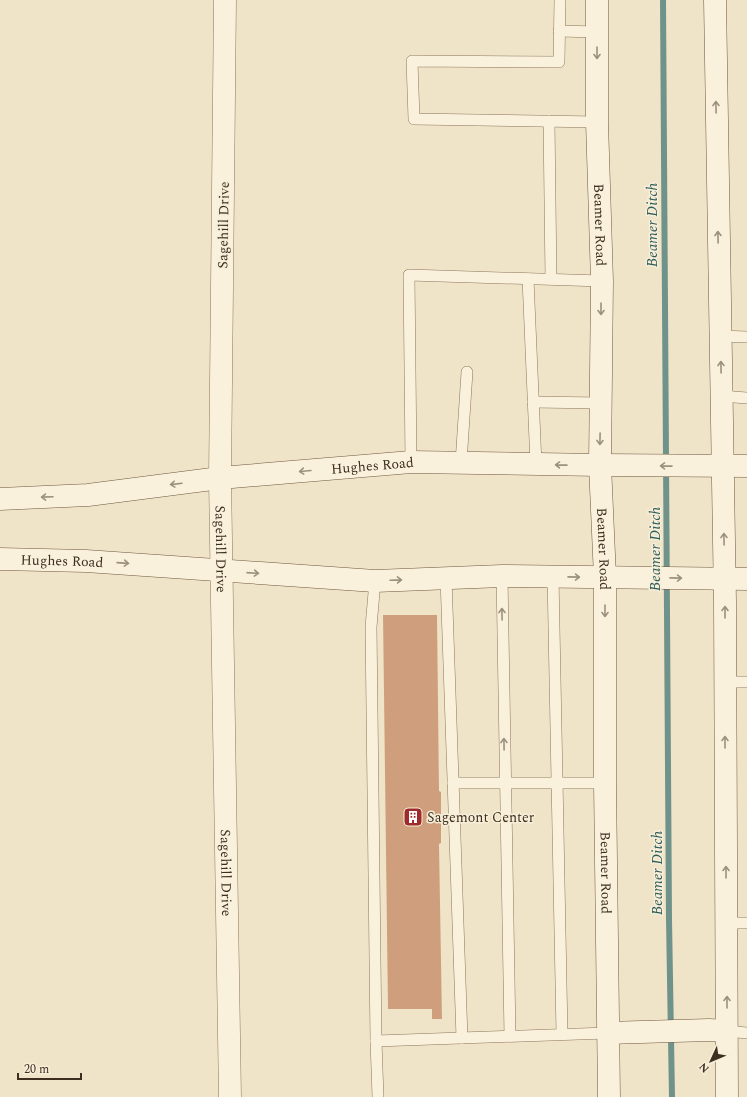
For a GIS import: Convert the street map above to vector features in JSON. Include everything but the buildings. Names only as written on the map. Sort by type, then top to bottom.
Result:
[{"type":"main road","name":"Sagehill Drive","points":[[225,0],[220,478],[230,1097]]},
{"type":"main road","name":"Beamer Road","points":[[597,0],[597,122],[602,281],[600,403],[610,465],[614,577],[605,783],[608,1097]]},
{"type":"main road","points":[[715,0],[721,396],[714,466],[714,578],[725,682],[737,923],[727,1031],[727,1097]]},
{"type":"main road","name":"Hughes Road","points":[[0,499],[88,495],[220,478],[411,462],[747,466]]},
{"type":"main road","name":"Hughes Road","points":[[0,559],[86,561],[375,581],[502,576],[747,578]]},
{"type":"main road","points":[[607,1033],[632,1031],[727,1031]]},
{"type":"lane","points":[[560,0],[559,62],[412,61],[414,119],[597,122]]},
{"type":"lane","points":[[559,31],[597,32]]},
{"type":"lane","points":[[549,121],[551,279]]},
{"type":"lane","points":[[411,462],[409,275],[602,281]]},
{"type":"lane","points":[[528,279],[536,464]]},
{"type":"lane","points":[[720,336],[747,337]]},
{"type":"lane","points":[[461,463],[467,372]]},
{"type":"lane","points":[[721,396],[747,398]]},
{"type":"lane","points":[[533,402],[600,403]]},
{"type":"lane","points":[[502,576],[510,1036]]},
{"type":"lane","points":[[553,576],[562,1034]]},
{"type":"lane","points":[[446,578],[462,1038]]},
{"type":"lane","points":[[375,581],[371,627],[378,1097]]},
{"type":"lane","points":[[725,682],[747,682]]},
{"type":"lane","points":[[453,783],[605,783]]},
{"type":"lane","points":[[376,1041],[607,1033]]},
{"type":"waterway","name":"Beamer Ditch","points":[[663,0],[669,919],[672,1097]]},
{"type":"place","name":"Sagemont Center","points":[[413,817]]}]
